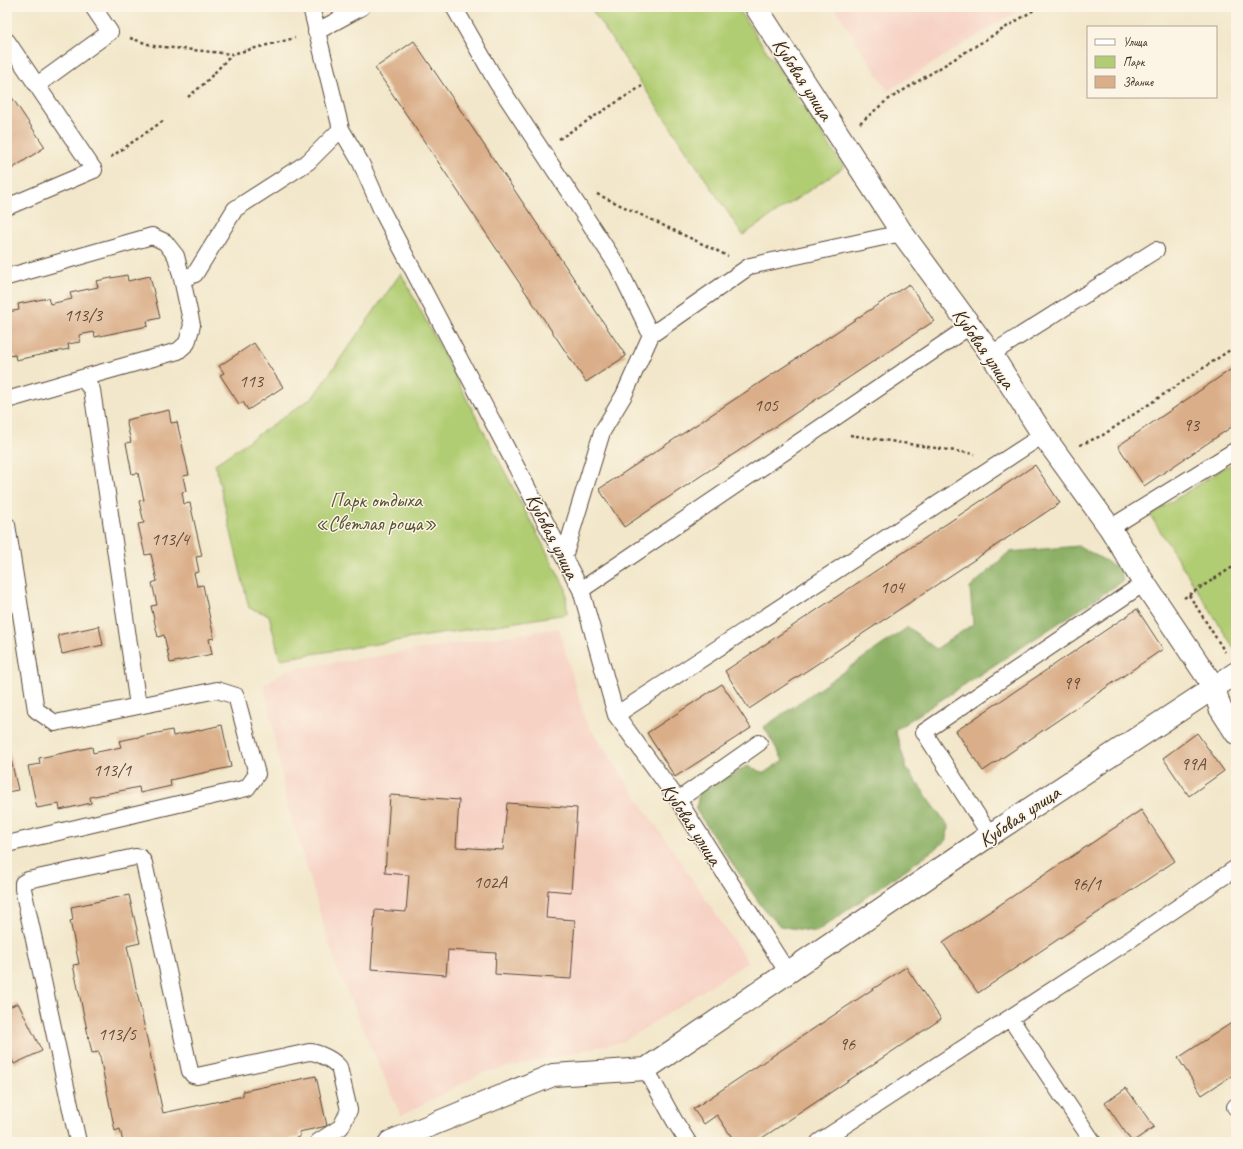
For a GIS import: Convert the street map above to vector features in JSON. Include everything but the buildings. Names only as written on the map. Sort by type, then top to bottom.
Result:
[{"type":"street","name":"Кубовая улица","points":[[756,7],[902,233],[991,354],[1045,438],[1110,528],[1144,583],[1214,687]]},
{"type":"street","name":"Кубовая улица","points":[[788,973],[990,835],[1214,687],[1232,665]]},
{"type":"street","points":[[1214,687],[1220,708],[1236,733]]},
{"type":"street","points":[[390,1142],[553,1075],[646,1069],[788,973]]},
{"type":"lane","points":[[37,84],[110,32],[93,7]]},
{"type":"lane","name":"Кубовая улица","points":[[311,7],[341,128],[361,162],[382,212],[581,590],[616,715],[678,800],[788,973]]},
{"type":"lane","points":[[316,32],[362,7]]},
{"type":"lane","points":[[454,7],[496,81],[617,265],[651,336]]},
{"type":"lane","points":[[7,41],[94,170],[7,207]]},
{"type":"lane","points":[[182,279],[195,274],[235,209],[308,162],[341,128]]},
{"type":"lane","points":[[564,557],[602,432],[624,395],[651,336],[750,266],[902,233]]},
{"type":"lane","points":[[7,277],[152,236],[165,242],[176,256],[192,326],[187,343],[178,351],[7,400]]},
{"type":"lane","points":[[991,354],[1156,250]]},
{"type":"lane","points":[[581,590],[970,326]]},
{"type":"lane","points":[[82,378],[92,390],[138,706]]},
{"type":"lane","points":[[616,715],[1007,458],[1045,438]]},
{"type":"lane","points":[[1110,528],[1236,450]]},
{"type":"lane","points":[[7,525],[36,710],[56,723],[217,690],[236,696],[257,774],[247,788],[7,844]]},
{"type":"lane","points":[[990,835],[924,732],[1144,583]]},
{"type":"lane","points":[[678,800],[758,743]]},
{"type":"lane","points":[[78,1142],[23,889],[23,883],[28,880],[135,857],[141,858],[144,863],[190,1071],[193,1075],[197,1076],[309,1052],[319,1054],[339,1067],[349,1110],[341,1127],[318,1142]]},
{"type":"lane","points":[[819,1142],[1010,1018],[1236,868]]},
{"type":"lane","points":[[1010,1018],[1093,1142]]},
{"type":"lane","points":[[646,1069],[688,1142]]},
{"type":"path","points":[[841,138],[886,101],[1039,7]]},
{"type":"path","points":[[110,32],[154,46],[232,54],[316,32]]},
{"type":"path","points":[[188,97],[205,83],[232,54]]},
{"type":"path","points":[[541,150],[642,86]]},
{"type":"path","points":[[94,170],[163,121]]},
{"type":"path","points":[[593,192],[750,266]]},
{"type":"path","points":[[1045,438],[1081,445],[1103,435],[1236,346]]},
{"type":"path","points":[[818,430],[1007,458]]},
{"type":"path","points":[[1164,611],[1236,565]]},
{"type":"path","points":[[1232,567],[1236,572]]},
{"type":"path","points":[[1189,595],[1232,665]]},
{"type":"shaded area","points":[[834,7],[1024,7],[888,91]]},
{"type":"shaded area","points":[[559,628],[585,720],[748,962],[625,1041],[482,1073],[401,1116],[336,966],[288,806],[264,685],[286,670]]},
{"type":"green space","points":[[590,7],[737,7],[844,167],[743,235]]},
{"type":"green space","name":"Парк отдыха «Светлая роща»","points":[[401,273],[566,589],[567,614],[280,659],[269,615],[249,608],[215,464],[313,397]]},
{"type":"green space","points":[[1236,461],[1236,647],[1234,648],[1150,515]]},
{"type":"green space","points":[[1079,546],[1120,569],[1123,581],[895,730],[907,769],[949,827],[945,842],[816,932],[780,926],[762,907],[696,810],[699,793],[747,766],[764,773],[783,760],[764,727],[908,627],[936,649],[973,624],[970,588],[1009,552]]}]
